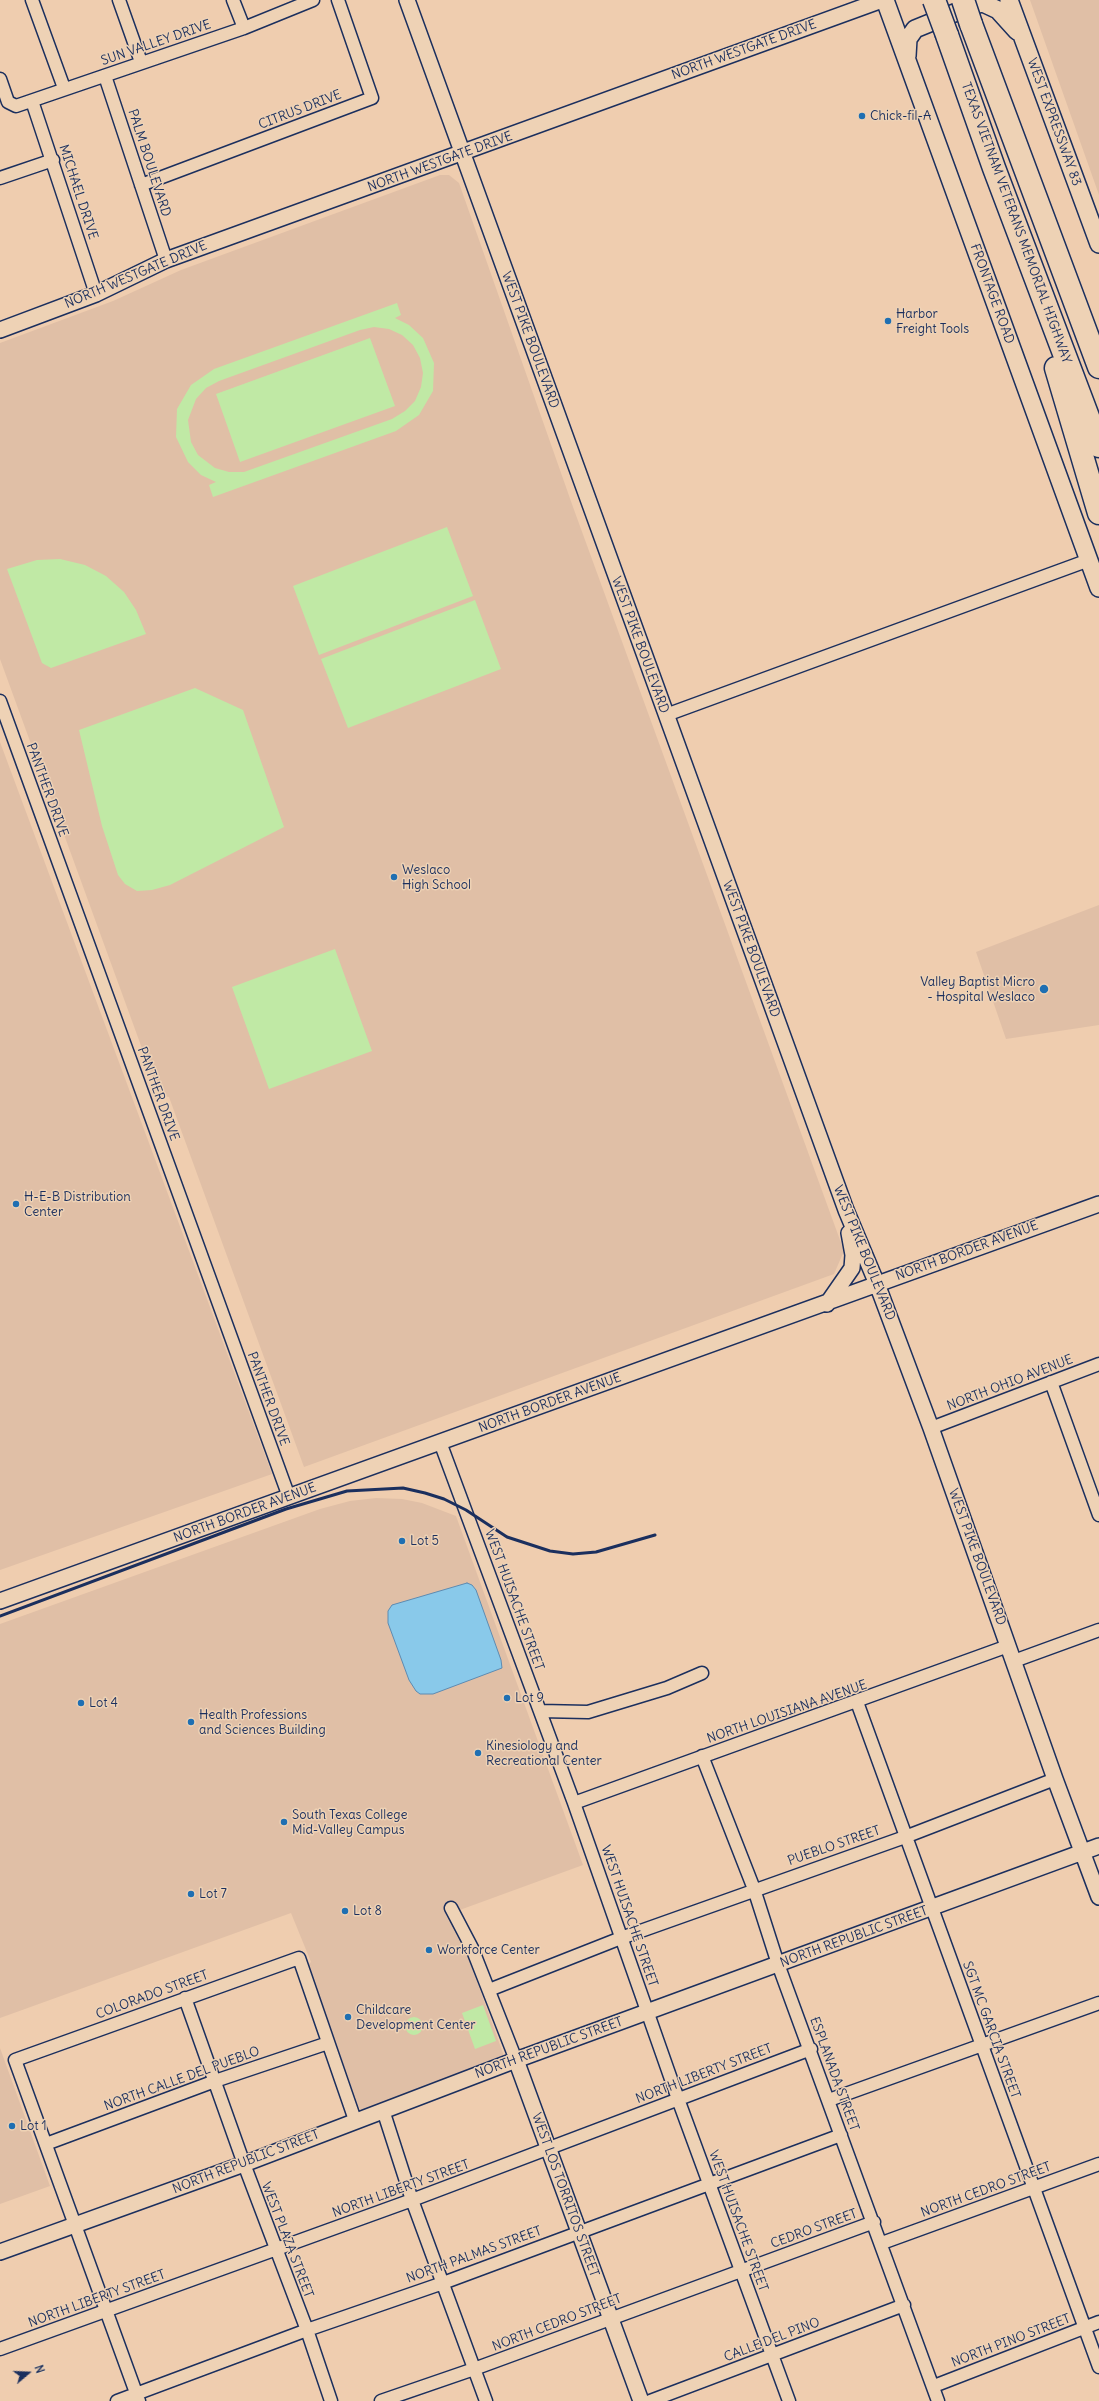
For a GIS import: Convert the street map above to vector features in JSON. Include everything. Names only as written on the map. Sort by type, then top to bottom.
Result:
[{"type":"highway","name":"TEXAS VIETNAM VETERANS MEMORIAL HIGHWAY","points":[[934,0],[994,168],[1099,446]]},
{"type":"highway","name":"TEXAS VIETNAM VETERANS MEMORIAL HIGHWAY","points":[[963,0],[1099,367]]},
{"type":"highway","points":[[994,168],[1099,512]]},
{"type":"main road","name":"FRONTAGE ROAD","points":[[885,0],[1099,588]]},
{"type":"main road","name":"WEST EXPRESSWAY 83","points":[[1009,0],[1099,244]]},
{"type":"main road","points":[[908,62],[906,51],[908,39],[915,29],[983,3],[998,10],[1024,39]]},
{"type":"street","points":[[32,0],[64,88]]},
{"type":"street","points":[[119,0],[141,62]]},
{"type":"street","points":[[233,0],[244,28]]},
{"type":"street","name":"SUN VALLEY DRIVE","points":[[0,79],[8,102],[16,106],[64,88],[105,76],[141,62],[244,28],[313,0]]},
{"type":"street","name":"CITRUS DRIVE","points":[[141,185],[372,98],[338,0]]},
{"type":"street","name":"WEST PIKE BOULEVARD","points":[[407,0],[846,1210],[877,1284],[931,1428],[1055,1779],[1099,1897]]},
{"type":"street","name":"NORTH WESTGATE DRIVE","points":[[0,330],[96,294],[166,260],[462,154],[882,0]]},
{"type":"street","name":"PALM BOULEVARD","points":[[105,76],[166,260]]},
{"type":"street","name":"MICHAEL DRIVE","points":[[32,100],[96,294]]},
{"type":"street","points":[[0,178],[53,160]]},
{"type":"street","points":[[666,715],[1089,560]]},
{"type":"street","name":"PANTHER DRIVE","points":[[0,701],[289,1497]]},
{"type":"street","name":"NORTH BORDER AVENUE","points":[[0,1601],[827,1304],[877,1284],[1099,1204]]},
{"type":"street","points":[[827,1304],[852,1268],[853,1255],[846,1210]]},
{"type":"street","name":"NORTH OHIO AVENUE","points":[[931,1428],[1099,1364]]},
{"type":"street","points":[[1051,1382],[1099,1515]]},
{"type":"street","name":"WEST HUISACHE STREET","points":[[440,1442],[574,1803],[678,2099],[788,2401]]},
{"type":"street","points":[[1014,1661],[1099,1630]]},
{"type":"street","name":"NORTH LOUISIANA AVENUE","points":[[574,1803],[702,1756],[857,1702],[1008,1646]]},
{"type":"street","points":[[540,1711],[588,1712],[667,1688],[702,1673]]},
{"type":"street","name":"SGT MC GARCIA STREET","points":[[857,1702],[931,1909],[1099,2367]]},
{"type":"street","name":"ESPLANADA STREET","points":[[702,1756],[754,1889],[778,1964],[811,2049],[841,2135],[934,2386],[938,2401]]},
{"type":"street","name":"PUEBLO STREET","points":[[489,1990],[621,1938],[905,1836],[1055,1779]]},
{"type":"street","name":"NORTH REPUBLIC STREET","points":[[0,2252],[244,2164],[355,2120],[647,2011],[931,1909],[1099,1846]]},
{"type":"street","name":"WEST LOS TORRITOS STREET","points":[[451,1908],[472,1948],[516,2060],[641,2401]]},
{"type":"street","name":"COLORADO STREET","points":[[46,2144],[15,2060],[185,1998],[299,1958],[328,2043]]},
{"type":"street","name":"WEST PLAZA STREET","points":[[185,1998],[275,2250],[307,2330],[331,2401]]},
{"type":"street","points":[[829,2100],[1099,2004]]},
{"type":"street","points":[[328,2043],[355,2120]]},
{"type":"street","name":"NORTH CALLE DEL PUEBLO","points":[[46,2144],[215,2081],[328,2043]]},
{"type":"street","name":"NORTH LIBERTY STREET","points":[[0,2349],[412,2200],[811,2049]]},
{"type":"street","points":[[383,2110],[412,2200],[486,2401]]},
{"type":"street","name":"NORTH PALMAS STREET","points":[[117,2401],[138,2397],[307,2330],[443,2283],[841,2135]]},
{"type":"street","points":[[46,2144],[138,2397]]},
{"type":"street","name":"NORTH CEDRO STREET","points":[[882,2243],[1099,2164]]},
{"type":"street","name":"CEDRO STREET","points":[[741,2270],[874,2222]]},
{"type":"street","name":"NORTH CEDRO STREET","points":[[381,2401],[474,2369],[741,2270]]},
{"type":"street","name":"CALLE DEL PINO","points":[[650,2401],[904,2305]]},
{"type":"street","name":"NORTH PINO STREET","points":[[934,2386],[1099,2322]]},
{"type":"shaded area","points":[[1030,0],[1099,0],[1099,195]]},
{"type":"shaded area","name":"Weslaco High School","points":[[440,175],[449,175],[459,183],[573,507],[844,1251],[834,1274],[304,1467],[169,1097],[159,1095],[0,659],[0,343],[113,301],[181,270]]},
{"type":"shaded area","points":[[0,742],[272,1474],[0,1570]]},
{"type":"shaded area","name":"Valley Baptist Micro - Hospital Weslaco","points":[[1099,905],[1099,1025],[1006,1039],[976,952]]},
{"type":"shaded area","name":"South Texas College Mid-Valley Campus","points":[[376,1498],[402,1499],[422,1503],[456,1516],[583,1865],[446,1915],[468,1957],[504,2056],[503,2058],[362,2110],[359,2108],[308,1965],[311,1962],[291,1913],[0,2018],[0,1624],[320,1509],[350,1501]]},
{"type":"shaded area","name":"Lot 1","points":[[0,2048],[50,2186],[0,2204]]},
{"type":"green space","points":[[397,303],[401,315],[395,318],[409,325],[423,338],[434,363],[433,391],[419,415],[396,431],[213,497],[209,485],[216,482],[201,475],[188,462],[176,437],[177,409],[191,385],[214,369]],"holes":[[[374,327],[389,329],[402,335],[413,345],[420,358],[423,373],[421,387],[415,401],[405,411],[392,419],[244,472],[229,472],[215,468],[198,455],[191,442],[188,420],[196,399],[206,388],[219,381],[360,330]]]},
{"type":"green space","points":[[370,338],[395,406],[240,462],[216,394]]},
{"type":"green space","points":[[447,527],[473,596],[319,655],[293,586]]},
{"type":"green space","points":[[60,559],[85,565],[106,576],[124,592],[136,610],[146,634],[51,668],[42,663],[7,569],[37,560]]},
{"type":"green space","points":[[475,600],[501,669],[348,728],[321,659]]},
{"type":"green space","points":[[195,688],[243,710],[284,827],[170,885],[152,890],[137,891],[125,884],[118,875],[102,826],[79,730]]},
{"type":"green space","points":[[335,949],[372,1051],[269,1089],[232,987]]},
{"type":"green space","points":[[483,2005],[496,2041],[475,2049],[462,2013]]},
{"type":"green space","points":[[414,2017],[420,2020],[423,2026],[420,2032],[414,2035],[408,2032],[405,2026],[408,2020]]},
{"type":"water","points":[[467,1583],[472,1585],[476,1590],[501,1660],[502,1668],[433,1694],[420,1694],[416,1691],[409,1680],[388,1623],[388,1611],[392,1605]]},
{"type":"railway","points":[[0,1616],[286,1509],[347,1491],[403,1488],[425,1493],[444,1499],[466,1510],[507,1537],[550,1551],[573,1554],[596,1552],[655,1535]]},
{"type":"place","name":"Chick-fil-A","points":[[862,116]]},
{"type":"place","name":"Harbor Freight Tools","points":[[888,321]]},
{"type":"place","name":"Weslaco High School","points":[[394,877]]},
{"type":"place","name":"Valley Baptist Micro - Hospital Weslaco","points":[[1044,989]]},
{"type":"place","name":"H-E-B Distribution Center","points":[[16,1204]]},
{"type":"place","name":"Lot 5","points":[[402,1541]]},
{"type":"place","name":"Lot 9","points":[[507,1698]]},
{"type":"place","name":"Lot 4","points":[[81,1703]]},
{"type":"place","name":"Health Professions and Sciences Building","points":[[191,1722]]},
{"type":"place","name":"Kinesiology and Recreational Center","points":[[478,1753]]},
{"type":"place","name":"South Texas College Mid-Valley Campus","points":[[284,1822]]},
{"type":"place","name":"Lot 7","points":[[191,1894]]},
{"type":"place","name":"Lot 8","points":[[345,1911]]},
{"type":"place","name":"Workforce Center","points":[[429,1950]]},
{"type":"place","name":"Childcare Development Center","points":[[348,2017]]},
{"type":"place","name":"Lot 1","points":[[12,2126]]}]
